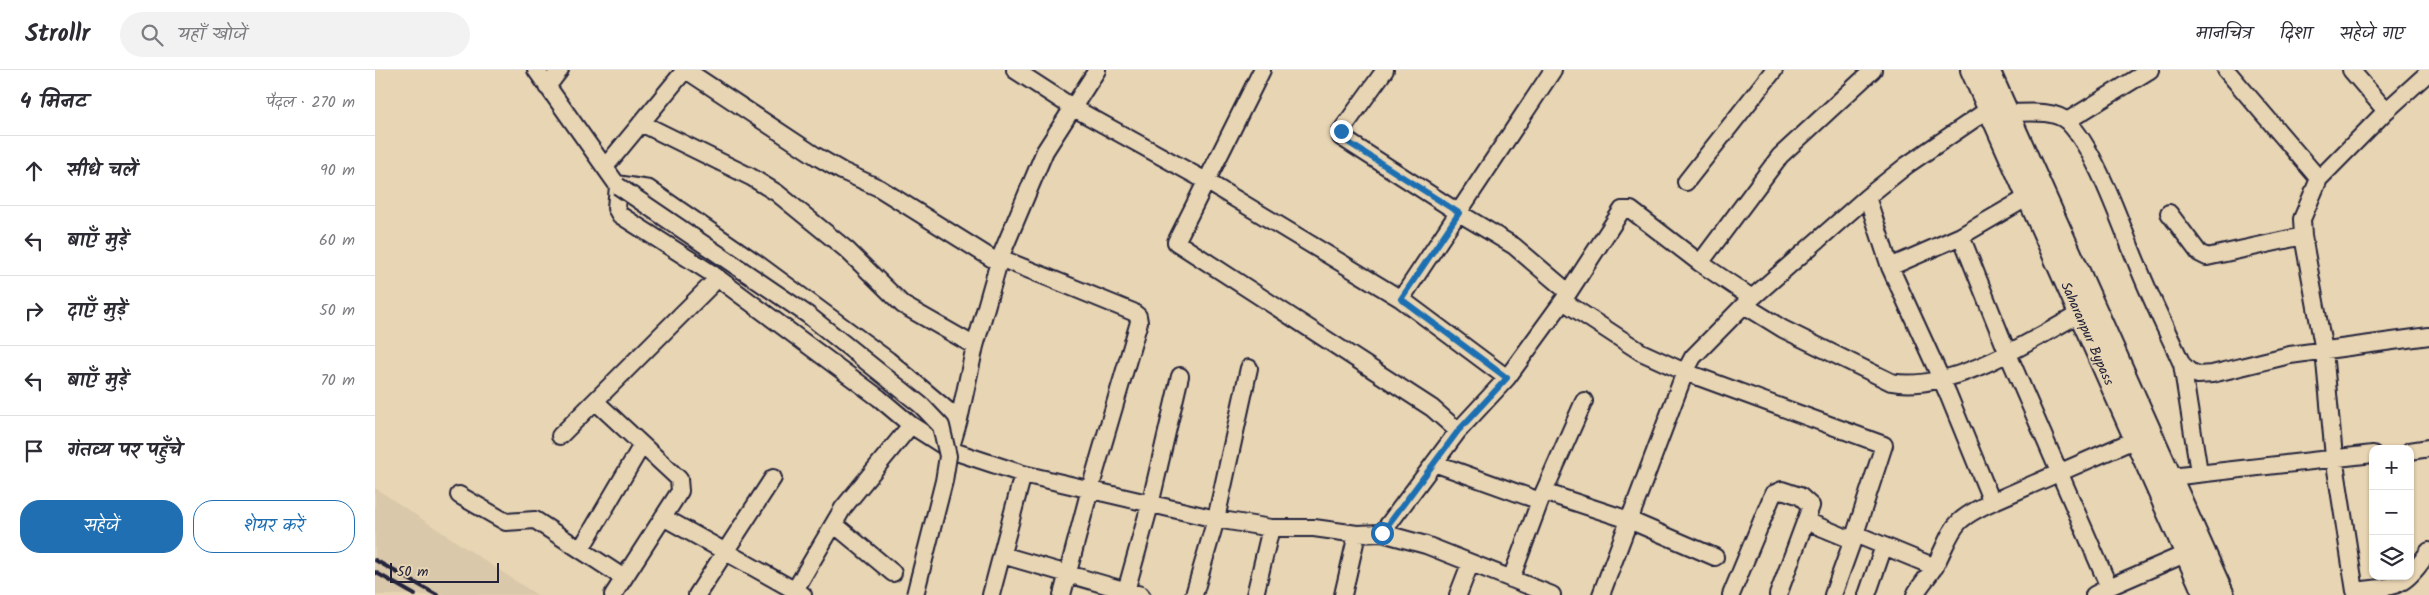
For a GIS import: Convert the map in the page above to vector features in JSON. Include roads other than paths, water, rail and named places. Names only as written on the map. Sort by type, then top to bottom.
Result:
[{"type":"main road","name":"Saharanpur Bypass","points":[[1971,70],[2204,595]]},
{"type":"main road","points":[[1989,70],[2224,595]]},
{"type":"street","points":[[536,70],[618,185],[807,315],[922,406],[941,426],[948,456],[944,481],[915,595]]},
{"type":"street","points":[[547,87],[560,70]]},
{"type":"street","points":[[605,167],[685,70],[816,156],[879,188],[1000,261],[1133,312],[1138,316],[1139,322],[1089,489],[1062,595]]},
{"type":"street","points":[[1015,70],[1072,107],[1206,181],[1401,299],[1507,378]]},
{"type":"street","points":[[950,450],[959,420],[975,346],[1000,261],[1045,151],[1097,70]]},
{"type":"street","points":[[1262,70],[1176,239],[1178,244],[1239,281],[1432,408],[1458,431]]},
{"type":"street","points":[[1385,70],[1341,131],[1341,137],[1514,246],[1566,296],[1641,352],[1685,372],[1885,445],[1833,595]]},
{"type":"street","points":[[1401,299],[1553,70]]},
{"type":"street","points":[[1686,182],[1774,70]]},
{"type":"street","points":[[1700,263],[1780,156],[1873,70]]},
{"type":"street","points":[[2067,121],[2150,70]]},
{"type":"street","points":[[2226,70],[2319,179]]},
{"type":"street","points":[[2351,70],[2386,111]]},
{"type":"street","points":[[2407,580],[2399,586],[2355,593],[2334,457],[2324,351],[2301,220],[2319,179],[2386,111],[2429,72]]},
{"type":"street","points":[[1601,595],[1685,372],[1693,357],[1748,301],[1867,197],[1907,166],[1989,109]]},
{"type":"street","points":[[2008,113],[2043,113],[2067,121],[2082,141],[2102,181],[2182,364],[2199,472]]},
{"type":"street","points":[[641,122],[751,177],[777,193],[847,250],[903,305],[975,346]]},
{"type":"street","points":[[618,185],[616,208],[620,215],[719,278],[879,398],[911,425],[950,450],[1023,474],[1216,519],[1271,528],[1314,528],[1357,534],[1382,533],[1426,545],[1552,595]]},
{"type":"street","points":[[618,185],[649,189],[747,257],[888,360],[959,420]]},
{"type":"street","points":[[1867,197],[1891,267],[1940,380],[1948,394],[1992,502]]},
{"type":"street","points":[[1891,267],[1961,236],[2028,197]]},
{"type":"street","points":[[1382,533],[1458,431],[1507,378],[1566,296],[1622,210],[1627,209],[1783,328],[1891,382],[1904,384],[1940,380],[2008,354],[2079,314]]},
{"type":"street","points":[[2169,213],[2199,254],[2207,257],[2303,236]]},
{"type":"street","points":[[1961,236],[2008,354],[2061,472],[2100,592],[2185,554]]},
{"type":"street","points":[[560,436],[719,278]]},
{"type":"street","points":[[2182,364],[2189,371],[2199,375],[2212,374],[2290,355],[2429,336]]},
{"type":"street","points":[[1194,595],[1216,519],[1249,368]]},
{"type":"street","points":[[1002,555],[1133,593],[1150,505],[1180,376]]},
{"type":"street","points":[[1511,579],[1542,497],[1584,401]]},
{"type":"street","points":[[595,402],[679,479],[680,491],[613,595]]},
{"type":"street","points":[[663,517],[799,593],[843,508],[911,425]]},
{"type":"street","points":[[1917,595],[1935,566],[1954,525],[1967,513],[2134,440]]},
{"type":"street","points":[[581,549],[642,445]]},
{"type":"street","points":[[2414,450],[2429,448]]},
{"type":"street","points":[[2171,476],[2369,454]]},
{"type":"street","points":[[1434,463],[1542,497],[1629,520],[1715,557]]},
{"type":"street","points":[[991,595],[1023,474]]},
{"type":"street","points":[[697,595],[773,478]]},
{"type":"street","points":[[1731,595],[1773,494],[1782,490],[1789,491],[1809,502],[1811,506],[1778,595]]},
{"type":"street","points":[[459,495],[506,522],[535,520],[624,578]]},
{"type":"street","points":[[1806,521],[1884,546],[1935,566]]},
{"type":"street","points":[[834,524],[893,573]]},
{"type":"street","points":[[1255,595],[1271,528]]},
{"type":"street","points":[[1343,595],[1357,534]]},
{"type":"street","points":[[1867,595],[1884,546]]},
{"type":"street","points":[[2414,574],[2429,551]]},
{"type":"street","points":[[1458,595],[1470,564]]},
{"type":"railway","points":[[375,560],[437,595]]},
{"type":"railway","points":[[375,572],[415,595]]}]
